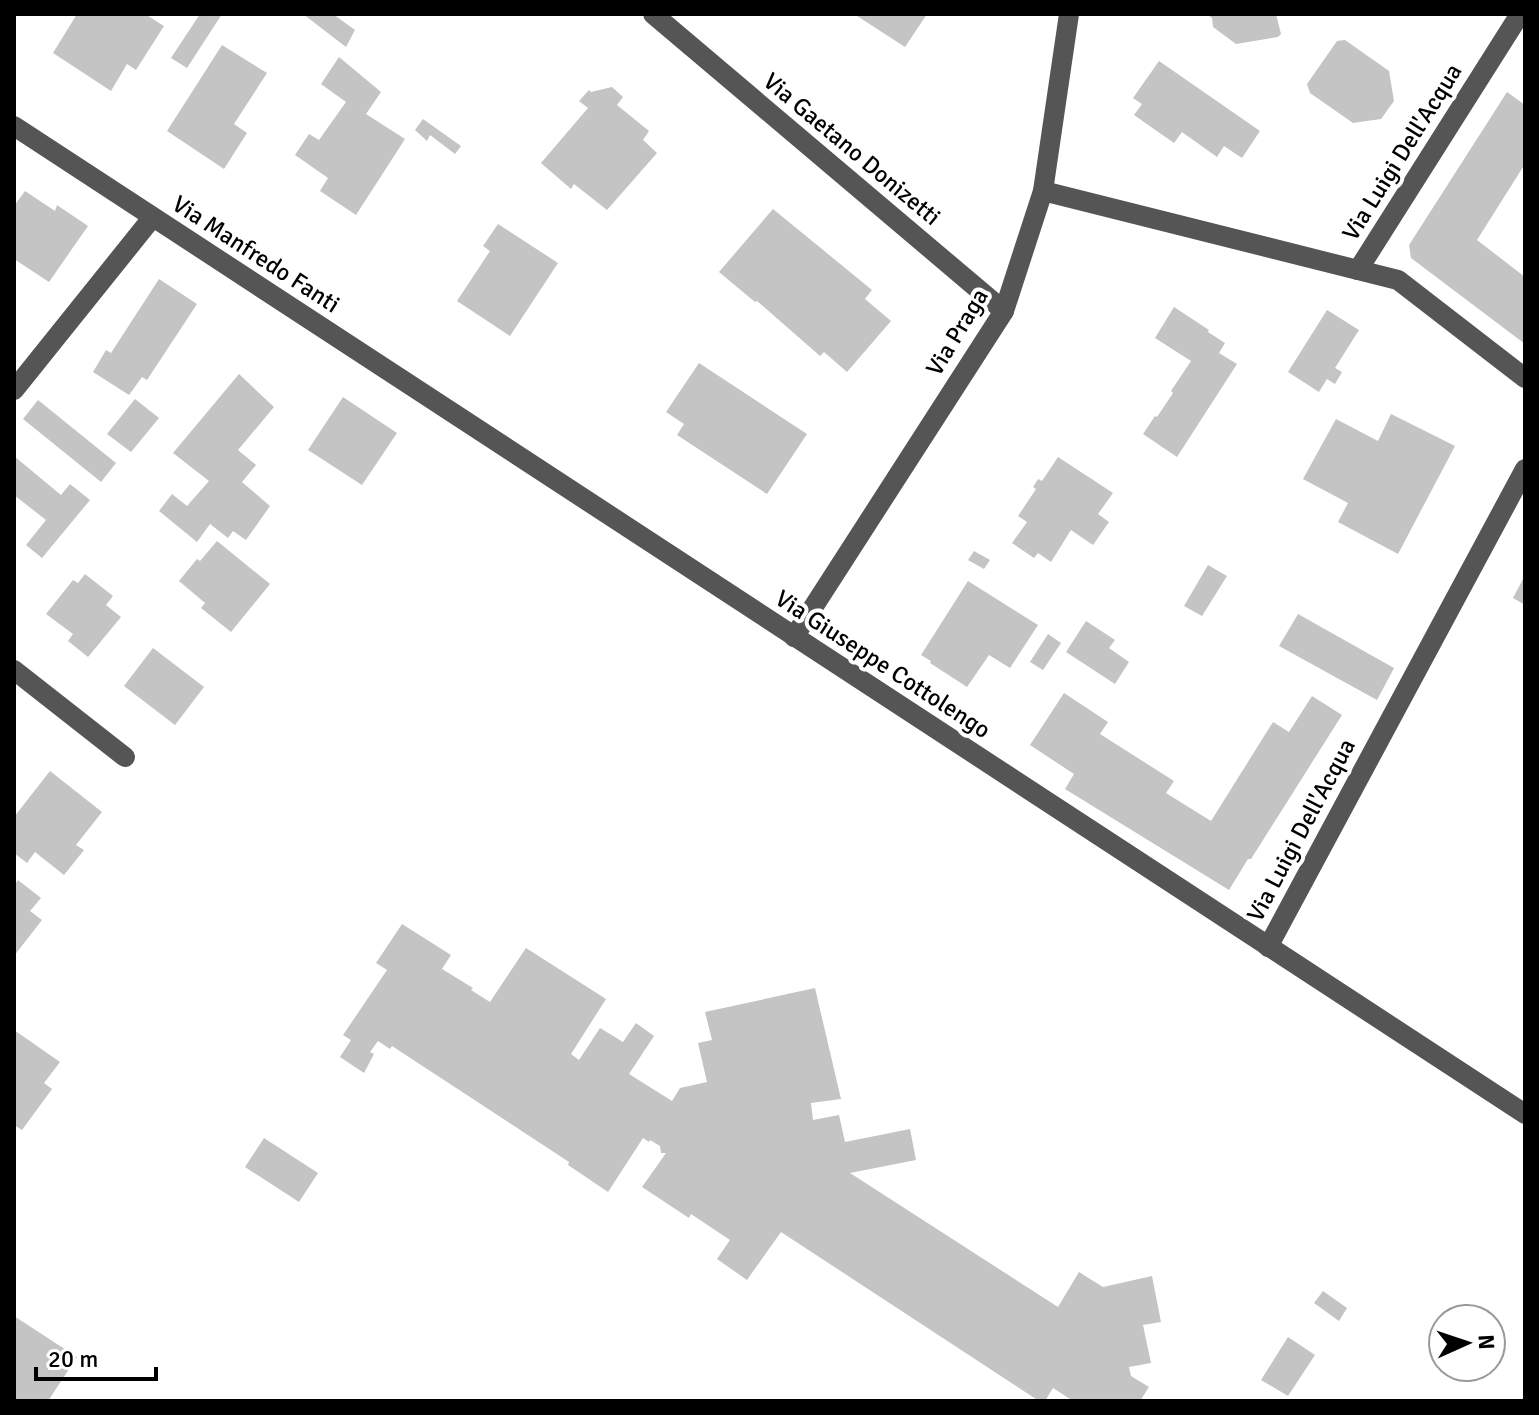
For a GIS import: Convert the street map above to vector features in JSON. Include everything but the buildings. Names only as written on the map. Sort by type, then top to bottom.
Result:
[{"type":"street","name":"Via Praga","points":[[794,637],[1004,311],[1043,191],[1069,14]]},
{"type":"street","name":"Via Luigi Dell'Acqua","points":[[1520,14],[1358,270],[1398,280],[1525,378]]},
{"type":"street","name":"Via Gaetano Donizetti","points":[[659,20],[1004,311]]},
{"type":"street","name":"Via Manfredo Fanti","points":[[14,126],[470,425]]},
{"type":"street","points":[[1043,191],[1358,270]]},
{"type":"street","points":[[14,390],[152,218]]},
{"type":"street","name":"Via Giuseppe Cottolengo","points":[[470,425],[1268,947]]},
{"type":"street","name":"Via Luigi Dell'Acqua","points":[[1525,469],[1268,947],[1525,1114]]},
{"type":"street","points":[[14,670],[125,757]]}]
